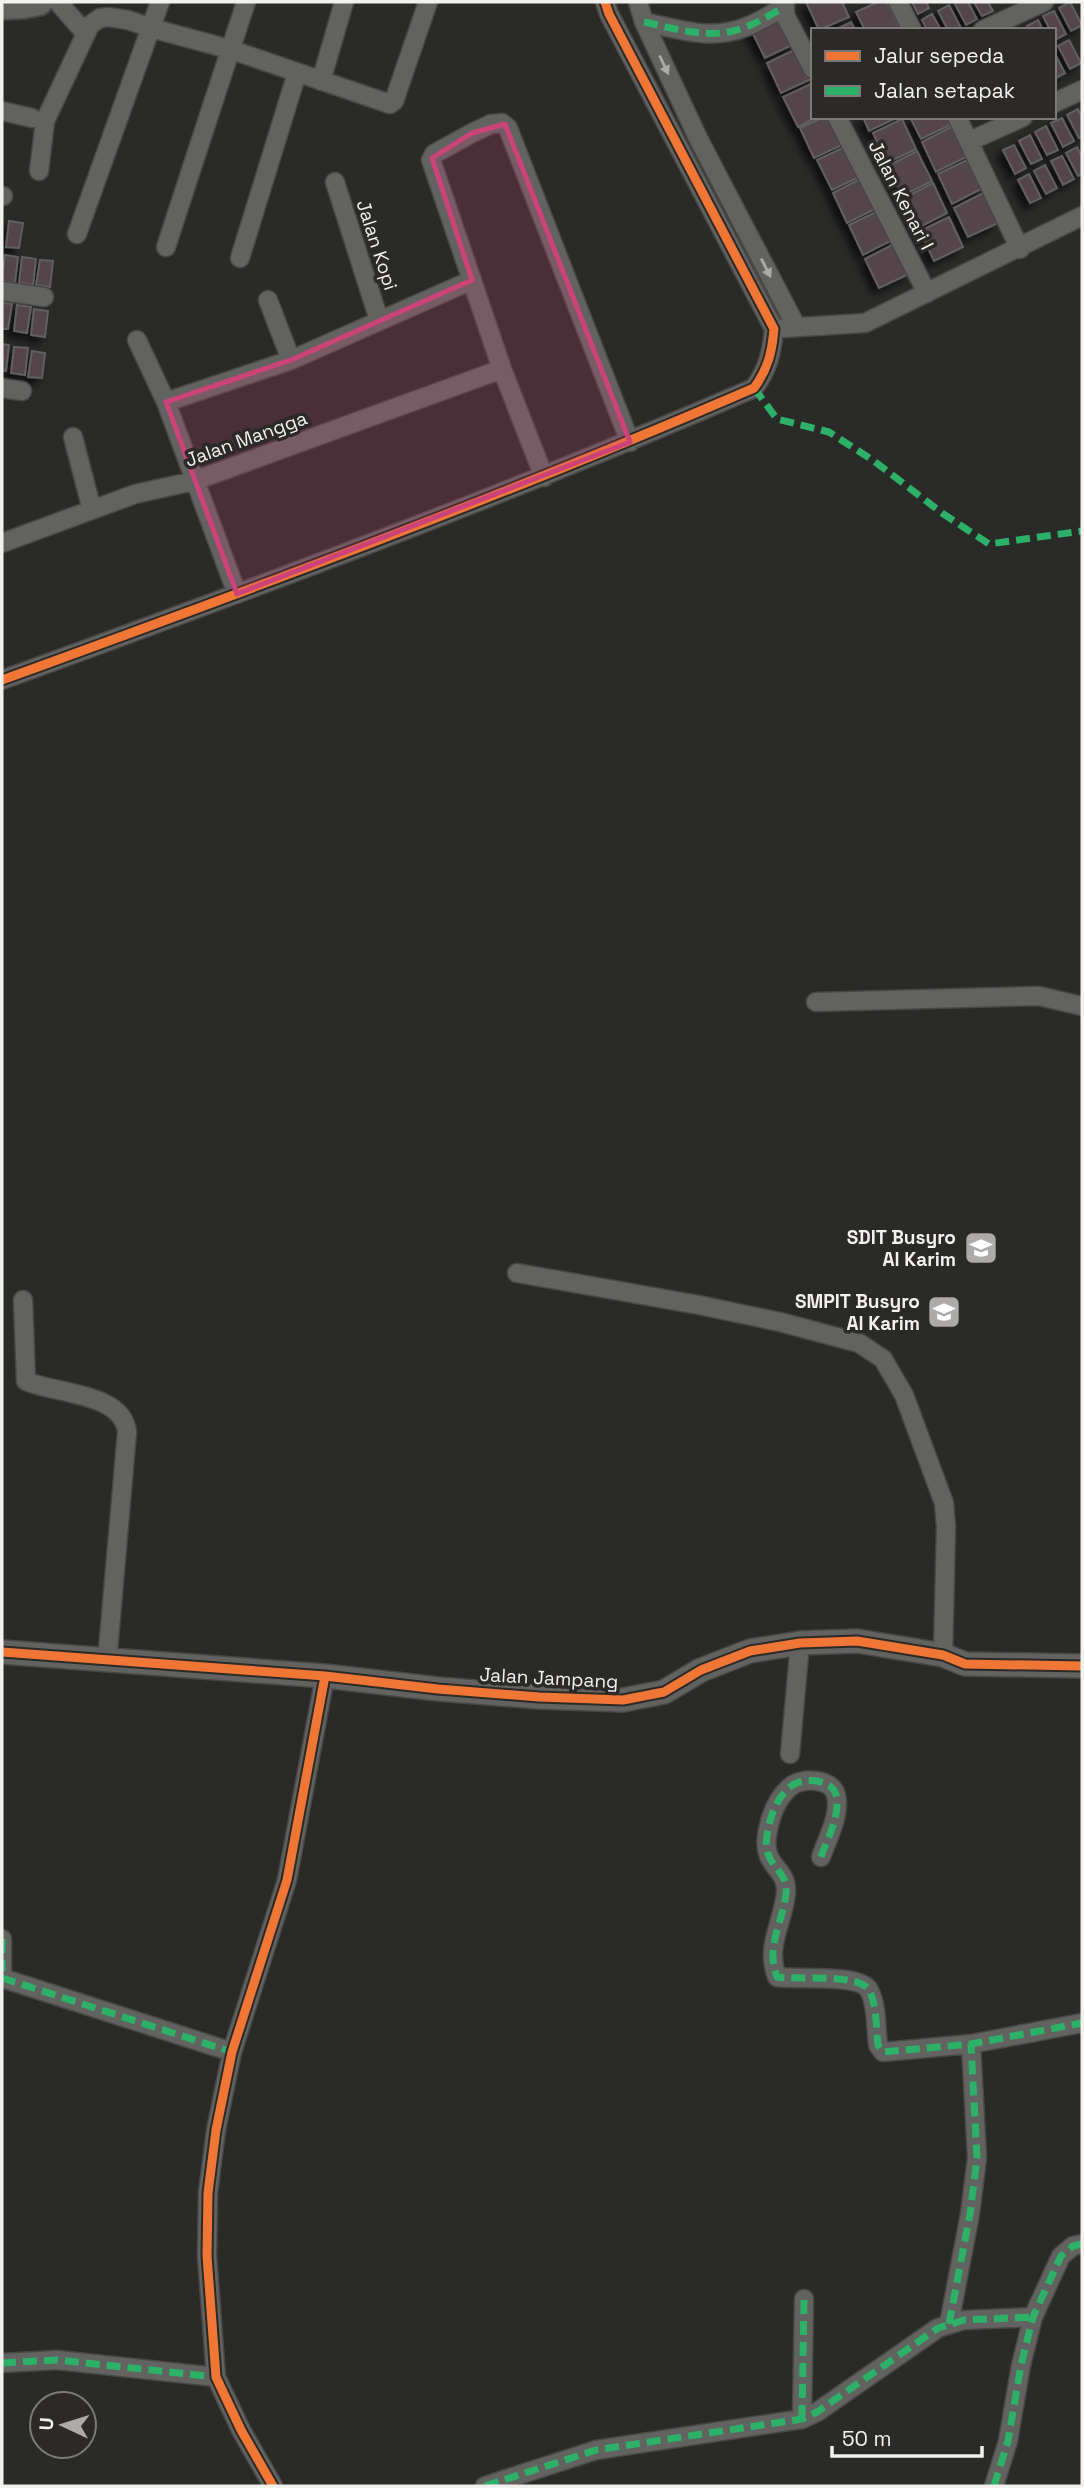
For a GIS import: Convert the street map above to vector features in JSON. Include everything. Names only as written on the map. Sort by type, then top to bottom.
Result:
[{"type":"main road","points":[[2,6],[39,2]]},
{"type":"street","points":[[58,2],[86,34]]},
{"type":"street","points":[[77,234],[160,2]]},
{"type":"street","points":[[166,247],[246,2]]},
{"type":"street","points":[[321,81],[344,2]]},
{"type":"street","points":[[39,170],[45,121],[90,25],[100,18],[128,20],[229,49],[381,102],[393,103],[428,2]]},
{"type":"street","points":[[2,680],[544,477],[754,388],[765,374],[773,350],[774,329],[605,2]]},
{"type":"street","points":[[638,2],[644,22],[698,138],[796,326]]},
{"type":"street","points":[[898,2],[911,28]]},
{"type":"street","points":[[987,28],[1044,2]]},
{"type":"street","points":[[644,22],[692,33],[719,34],[747,27],[785,4]]},
{"type":"street","points":[[785,4],[785,15],[811,65]]},
{"type":"street","points":[[240,258],[296,73]]},
{"type":"street","points":[[1056,102],[1082,90]]},
{"type":"street","points":[[2,111],[32,118]]},
{"type":"street","name":"Jalan Kenari I","points":[[838,119],[927,293]]},
{"type":"street","points":[[958,119],[971,141],[1020,249]]},
{"type":"street","points":[[971,141],[1019,119]]},
{"type":"street","points":[[544,477],[502,369],[432,158],[434,154],[472,133],[500,122],[508,128],[630,442]]},
{"type":"street","name":"Jalan Kopi","points":[[335,182],[379,320]]},
{"type":"street","points":[[774,329],[865,323],[1020,249],[1082,216]]},
{"type":"street","points":[[166,402],[291,359],[472,280]]},
{"type":"street","points":[[2,291],[44,297]]},
{"type":"street","points":[[268,300],[291,359]]},
{"type":"street","points":[[137,340],[166,402],[237,594]]},
{"type":"street","name":"Jalan Mangga","points":[[2,543],[135,494],[194,481],[502,369]]},
{"type":"street","points":[[2,388],[22,391]]},
{"type":"street","points":[[73,438],[92,510]]},
{"type":"street","points":[[816,1002],[1039,996],[1082,1006]]},
{"type":"street","points":[[517,1273],[687,1302],[780,1322],[859,1343],[883,1359],[904,1395],[944,1503],[946,1527],[943,1656]]},
{"type":"street","points":[[23,1300],[26,1381],[96,1400],[120,1414],[126,1423],[107,1662]]},
{"type":"street","name":"Jalan Jampang","points":[[2,1652],[107,1662],[325,1676],[539,1697],[623,1700],[664,1692],[701,1671],[750,1651],[800,1643],[857,1641],[943,1656],[965,1664],[1082,1666]]},
{"type":"street","points":[[790,1754],[800,1643]]},
{"type":"street","points":[[273,2486],[241,2430],[216,2377],[207,2256],[208,2193],[216,2130],[232,2052],[287,1880],[325,1676]]},
{"type":"street","points":[[821,1857],[834,1821],[836,1793],[830,1785],[821,1782],[792,1785],[780,1798],[772,1814],[766,1847],[769,1860],[785,1879],[786,1888],[785,1901],[774,1935],[773,1961],[777,1977],[855,1981],[866,1986],[871,1993],[878,2045],[883,2052],[971,2044],[1082,2024]]},
{"type":"street","points":[[2,1939],[2,1971]]},
{"type":"street","points":[[2,1978],[232,2052]]},
{"type":"street","points":[[949,2323],[970,2214],[977,2158],[971,2044]]},
{"type":"street","points":[[994,2486],[1008,2441],[1021,2365],[1033,2317],[1061,2256],[1073,2246],[1082,2244]]},
{"type":"street","points":[[802,2419],[804,2299]]},
{"type":"street","points":[[485,2486],[596,2450],[802,2419],[817,2412],[949,2323],[1033,2317]]},
{"type":"street","points":[[2,2363],[57,2360],[216,2377]]},
{"type":"highlighted area","points":[[505,124],[630,442],[237,594],[166,402],[291,360],[472,280],[432,158],[472,133]]},
{"type":"building","points":[[806,2],[842,2],[849,17],[818,28]]},
{"type":"building","points":[[878,2],[887,2],[900,28],[864,28],[856,12]]},
{"type":"building","points":[[912,2],[926,2],[929,8],[918,14]]},
{"type":"building","points":[[954,2],[968,2],[977,19],[966,25]]},
{"type":"building","points":[[974,2],[988,2],[993,11],[982,16]]},
{"type":"building","points":[[1070,2],[1082,25],[1071,31],[1059,8]]},
{"type":"building","points":[[949,5],[961,28],[947,28],[938,11]]},
{"type":"building","points":[[1054,11],[1066,34],[1056,39],[1056,28],[1049,28],[1043,16]]},
{"type":"building","points":[[780,14],[794,44],[765,58],[750,28]]},
{"type":"building","points":[[932,14],[940,28],[926,28],[922,20]]},
{"type":"building","points":[[1038,20],[1042,28],[1028,28],[1027,26]]},
{"type":"building","points":[[851,22],[854,28],[839,28]]},
{"type":"building","points":[[1069,40],[1081,63],[1070,69],[1058,46]]},
{"type":"building","points":[[796,49],[811,79],[781,93],[767,63]]},
{"type":"building","points":[[1056,56],[1065,73],[1056,78]]},
{"type":"building","points":[[811,84],[811,119],[813,119],[798,127],[783,97]]},
{"type":"building","points":[[1078,109],[1082,118],[1082,137],[1079,138],[1067,115]]},
{"type":"building","points":[[1062,118],[1074,141],[1063,147],[1051,123]]},
{"type":"building","points":[[819,119],[832,119],[844,144],[814,158],[800,128]]},
{"type":"building","points":[[864,119],[894,119],[869,131]]},
{"type":"building","points":[[902,119],[916,149],[887,163],[873,133]]},
{"type":"building","points":[[911,119],[948,119],[950,125],[921,139]]},
{"type":"building","points":[[1046,126],[1058,150],[1047,155],[1035,132]]},
{"type":"building","points":[[951,127],[966,157],[936,172],[922,142]]},
{"type":"building","points":[[1030,135],[1042,159],[1031,164],[1019,141]]},
{"type":"building","points":[[1014,145],[1026,168],[1015,174],[1003,150]]},
{"type":"building","points":[[847,146],[861,176],[832,190],[817,160]]},
{"type":"building","points":[[1077,147],[1082,157],[1082,174],[1078,176],[1066,153]]},
{"type":"building","points":[[917,151],[932,181],[902,196],[888,166]]},
{"type":"building","points":[[1062,156],[1074,179],[1063,185],[1051,161]]},
{"type":"building","points":[[967,160],[981,189],[952,204],[938,174]]},
{"type":"building","points":[[1045,165],[1057,188],[1046,194],[1034,171]]},
{"type":"building","points":[[1029,174],[1041,198],[1030,203],[1018,180]]},
{"type":"building","points":[[862,178],[877,208],[847,223],[833,193]]},
{"type":"building","points":[[933,183],[947,213],[918,228],[904,198]]},
{"type":"building","points":[[983,193],[998,223],[968,237],[954,208]]},
{"type":"building","points":[[878,211],[892,240],[863,255],[849,225]]},
{"type":"building","points":[[949,217],[963,247],[934,261],[920,231]]},
{"type":"building","points":[[9,221],[23,223],[19,248],[6,247]]},
{"type":"building","points":[[894,244],[909,274],[879,288],[865,259]]},
{"type":"building","points":[[5,255],[18,257],[15,283],[2,281]]},
{"type":"building","points":[[22,257],[36,259],[33,285],[19,283]]},
{"type":"building","points":[[40,260],[53,261],[50,287],[36,285]]},
{"type":"building","points":[[2,303],[12,304],[8,329],[2,329]]},
{"type":"building","points":[[17,305],[31,307],[27,333],[14,331]]},
{"type":"building","points":[[34,309],[48,311],[45,337],[31,335]]},
{"type":"building","points":[[2,344],[9,345],[6,371],[2,370]]},
{"type":"building","points":[[14,347],[28,348],[25,375],[11,373]]},
{"type":"building","points":[[32,351],[45,353],[42,378],[28,377]]},
{"type":"marked path","points":[[644,22],[695,32],[720,33],[746,27],[784,7]]},
{"type":"marked path","points":[[754,388],[777,419],[829,432],[989,544],[1082,531]]},
{"type":"marked path","points":[[821,1857],[837,1811],[836,1795],[833,1789],[823,1782],[801,1782],[790,1787],[777,1803],[767,1835],[768,1854],[786,1884],[773,1955],[777,1977],[841,1979],[863,1985],[872,1996],[878,2045],[883,2052],[971,2044],[1082,2023]]},
{"type":"marked path","points":[[2,1939],[2,1971]]},
{"type":"marked path","points":[[2,1978],[232,2052]]},
{"type":"marked path","points":[[949,2324],[970,2214],[977,2158],[971,2044]]},
{"type":"marked path","points":[[994,2486],[1008,2441],[1021,2365],[1033,2317],[1061,2256],[1073,2246],[1082,2244]]},
{"type":"marked path","points":[[802,2419],[804,2299]]},
{"type":"marked path","points":[[485,2486],[596,2450],[802,2419],[817,2412],[938,2328],[964,2320],[1033,2317]]},
{"type":"marked path","points":[[2,2363],[57,2360],[216,2377]]},
{"type":"cycle path","points":[[2,680],[474,503],[754,388],[768,360],[774,329],[605,2]]},
{"type":"cycle path","points":[[2,1652],[325,1676],[539,1697],[623,1700],[664,1692],[701,1670],[750,1651],[800,1643],[857,1641],[943,1655],[965,1664],[1082,1666]]},
{"type":"cycle path","points":[[273,2486],[241,2430],[216,2377],[207,2256],[208,2193],[216,2130],[232,2052],[287,1880],[325,1676]]},
{"type":"place","name":"SDIT Busyro Al Karim","points":[[981,1248]]},
{"type":"place","name":"SMPIT Busyro Al Karim","points":[[944,1312]]}]
